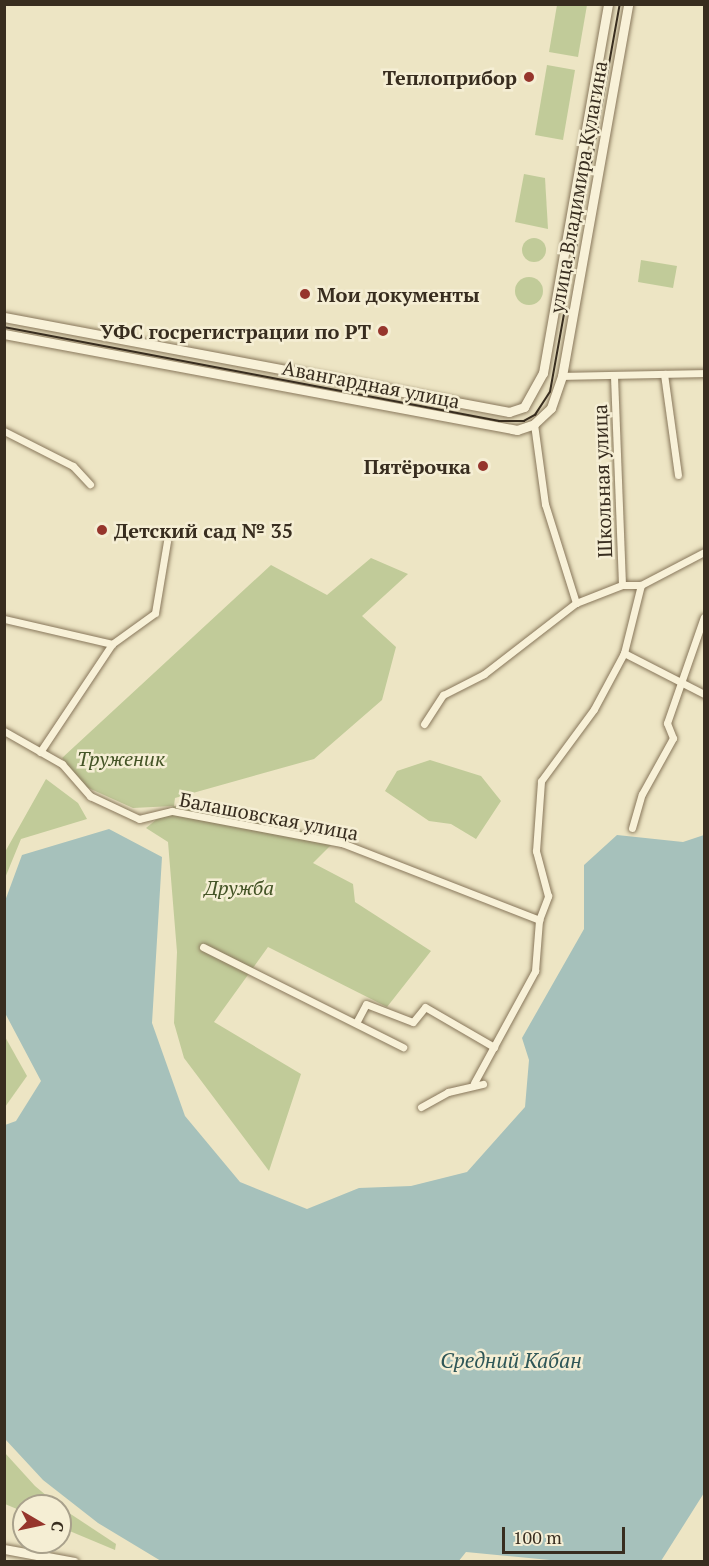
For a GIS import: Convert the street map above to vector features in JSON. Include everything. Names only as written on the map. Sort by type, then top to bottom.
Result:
[{"type":"main road","name":"улица Владимира Кулагина","points":[[543,373],[608,4]]},
{"type":"main road","name":"улица Владимира Кулагина","points":[[562,376],[628,4]]},
{"type":"main road","name":"Авангардная улица","points":[[4,317],[509,412],[535,396],[543,373]]},
{"type":"main road","name":"Авангардная улица","points":[[4,334],[517,430],[534,424]]},
{"type":"main road","points":[[534,424],[551,408],[562,376]]},
{"type":"main road","points":[[4,1549],[74,1562]]},
{"type":"street","points":[[562,376],[705,373]]},
{"type":"street","points":[[664,374],[678,475]]},
{"type":"street","name":"Школьная улица","points":[[614,376],[622,585]]},
{"type":"street","points":[[534,424],[545,504],[576,603]]},
{"type":"street","points":[[4,431],[73,466],[90,484]]},
{"type":"street","points":[[40,752],[112,644],[155,613],[167,541]]},
{"type":"street","points":[[424,724],[443,694],[484,674],[576,603],[622,585],[641,585],[705,552]]},
{"type":"street","points":[[421,1107],[478,1084],[494,1047],[535,971],[539,920],[548,896],[536,851],[541,781],[594,709],[624,653],[641,585]]},
{"type":"street","points":[[632,828],[642,794],[673,738],[667,723],[683,684],[705,617]]},
{"type":"street","points":[[4,619],[112,644]]},
{"type":"street","points":[[624,653],[705,694]]},
{"type":"street","name":"Балашовская улица","points":[[4,731],[62,764],[90,796],[139,819],[172,811],[342,843],[539,920]]},
{"type":"street","points":[[203,947],[403,1047]]},
{"type":"street","points":[[356,1023],[366,1004],[413,1022],[424,1007],[494,1047]]},
{"type":"green space","points":[[557,5],[587,5],[578,57],[549,52]]},
{"type":"green space","points":[[547,65],[575,70],[563,140],[535,135]]},
{"type":"green space","points":[[524,174],[545,178],[548,229],[515,222]]},
{"type":"green space","points":[[534,238],[543,241],[546,250],[543,259],[534,262],[525,259],[522,250],[525,241]]},
{"type":"green space","points":[[641,260],[677,266],[673,288],[638,282]]},
{"type":"green space","points":[[529,277],[539,281],[543,291],[539,301],[529,305],[519,301],[515,291],[519,281]]},
{"type":"green space","points":[[371,558],[408,574],[362,616],[396,647],[382,700],[314,759],[175,798],[174,806],[338,838],[313,863],[353,884],[355,902],[431,951],[387,1007],[268,947],[214,1022],[301,1074],[269,1171],[184,1058],[174,1023],[177,952],[168,842],[146,828],[173,806],[133,808],[84,786],[62,758],[271,565],[327,595]]},
{"type":"green space","points":[[430,760],[481,776],[501,801],[476,839],[451,824],[429,821],[385,791],[397,771]]},
{"type":"green space","points":[[46,779],[78,803],[87,819],[21,839],[5,878],[5,852]]},
{"type":"green space","points":[[4,1035],[27,1076],[5,1107],[4,1107]]},
{"type":"green space","points":[[5,1453],[45,1494],[12,1494],[12,1507],[5,1504]]},
{"type":"green space","points":[[72,1515],[116,1544],[115,1550],[72,1532]]},
{"type":"water","name":"Средний Кабан","points":[[109,829],[162,857],[152,1023],[185,1116],[240,1182],[307,1209],[359,1188],[411,1186],[467,1172],[525,1107],[529,1060],[522,1038],[584,929],[584,865],[617,835],[683,842],[704,835],[704,1493],[661,1561],[571,1562],[466,1552],[458,1562],[161,1561],[98,1523],[72,1503],[72,1494],[61,1494],[43,1480],[5,1439],[5,1125],[16,1121],[41,1081],[5,1013],[5,901],[22,855]]},
{"type":"tram line","points":[[4,327],[499,421],[524,421],[535,415],[550,392],[620,4]]},
{"type":"place","name":"Теплоприбор","points":[[529,77]]},
{"type":"place","name":"Мои документы","points":[[305,294]]},
{"type":"place","name":"УФС госрегистрации по РТ","points":[[383,331]]},
{"type":"place","name":"Пятёрочка","points":[[483,466]]},
{"type":"place","name":"Детский сад № 35","points":[[102,530]]},
{"type":"park label","name":"Труженик","points":[[121,758]]},
{"type":"park label","name":"Дружба","points":[[239,887]]}]
